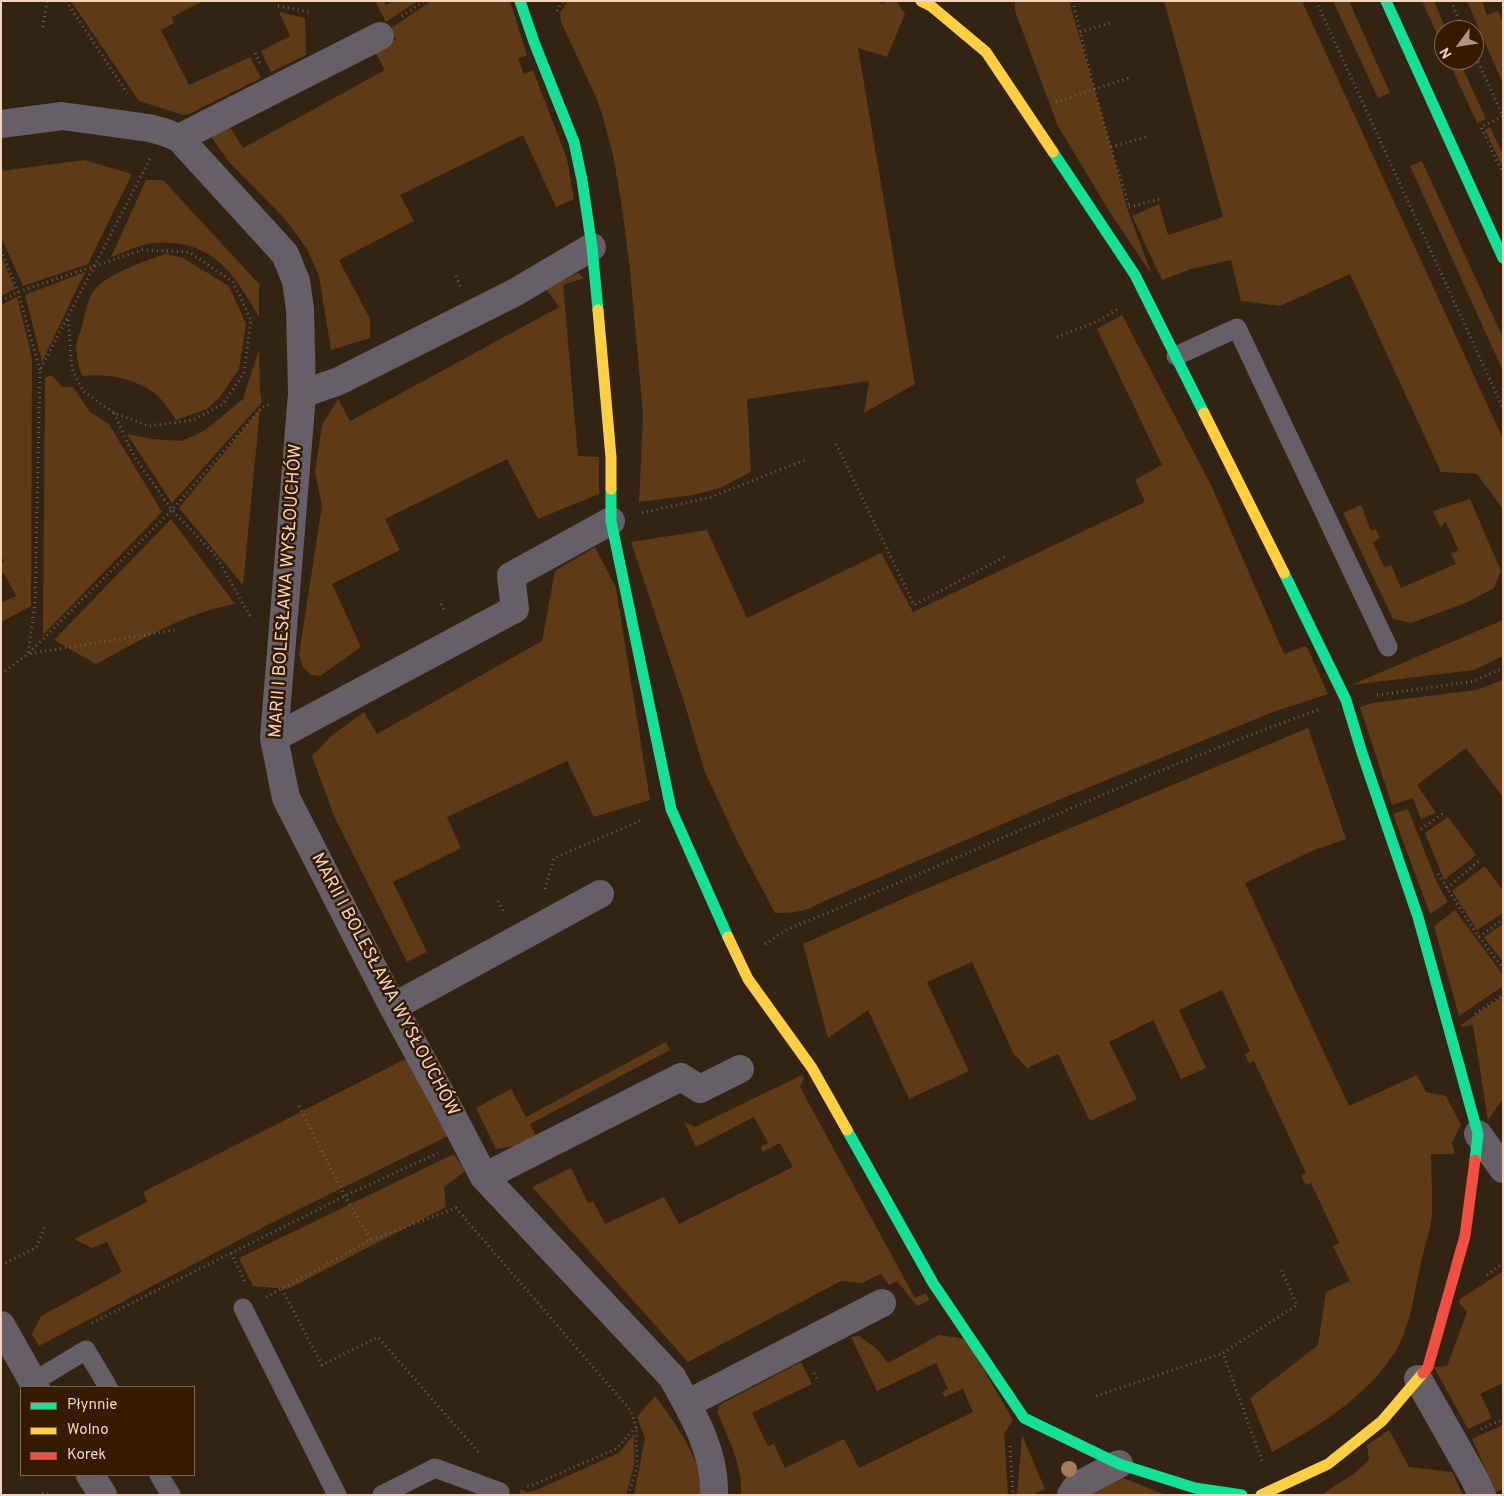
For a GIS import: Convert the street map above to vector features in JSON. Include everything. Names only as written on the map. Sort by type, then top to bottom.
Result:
[{"type":"street","points":[[520,1],[534,42],[574,142],[582,180],[592,247],[611,458],[611,521],[671,809],[738,960],[748,979],[812,1068],[933,1283],[1024,1418],[1119,1464],[1195,1488],[1242,1495]]},
{"type":"street","points":[[1386,1],[1503,258]]},
{"type":"street","points":[[928,3],[986,52],[1135,275],[1327,659],[1346,700],[1362,753],[1418,917],[1478,1134],[1503,1169]]},
{"type":"street","points":[[1,124],[62,116],[164,133],[380,36]]},
{"type":"street","name":"MARII I BOLESŁAWA WYSŁOUCHÓW","points":[[164,133],[284,254],[296,281],[300,309],[302,394],[274,738],[286,798],[393,1007],[484,1177],[672,1378],[687,1404],[706,1449],[713,1472],[714,1495]]},
{"type":"street","points":[[302,394],[339,381],[506,297],[592,247]]},
{"type":"street","points":[[274,738],[515,609],[511,576],[611,521]]},
{"type":"street","points":[[393,1007],[600,894]]},
{"type":"street","points":[[484,1177],[681,1076],[700,1089],[740,1069]]},
{"type":"street","points":[[1269,1493],[1328,1464],[1382,1421],[1428,1367],[1465,1236],[1478,1134]]},
{"type":"street","points":[[687,1404],[882,1303]]},
{"type":"street","points":[[1,1325],[35,1385]]},
{"type":"street","points":[[1418,1379],[1482,1495]]},
{"type":"street","points":[[1071,1495],[1076,1486],[1119,1464]]},
{"type":"lane","points":[[1176,356],[1237,328],[1388,647]]},
{"type":"lane","points":[[249,1305],[337,1495]]},
{"type":"lane","points":[[35,1385],[86,1350],[107,1386]]},
{"type":"lane","points":[[382,1495],[435,1468],[509,1488]]},
{"type":"lane","points":[[160,1476],[171,1495]]},
{"type":"path","points":[[43,27],[47,1]]},
{"type":"path","points":[[40,370],[164,133],[136,106],[66,1]]},
{"type":"path","points":[[409,11],[424,1]]},
{"type":"path","points":[[1073,1],[1095,89],[1132,216]]},
{"type":"path","points":[[1316,1],[1503,408]]},
{"type":"path","points":[[1451,1],[1459,20]]},
{"type":"path","points":[[278,6],[308,12]]},
{"type":"path","points":[[1080,32],[1113,22]]},
{"type":"path","points":[[1482,70],[1503,116],[1481,127],[1503,174]]},
{"type":"path","points":[[1027,112],[1129,78]]},
{"type":"path","points":[[1111,147],[1146,137]]},
{"type":"path","points":[[1130,208],[1163,198]]},
{"type":"path","points":[[1,250],[18,292],[40,370],[35,603],[28,654]]},
{"type":"path","points":[[1,301],[18,292],[142,250],[188,252],[232,282],[251,320],[244,373],[224,404],[194,420],[149,426],[114,413],[84,391],[72,370],[68,318]]},
{"type":"path","points":[[1058,337],[1094,323],[1122,307]]},
{"type":"path","points":[[1,674],[28,654],[172,510],[262,407],[302,394]]},
{"type":"path","points":[[114,413],[132,453],[172,510],[216,556],[251,618]]},
{"type":"path","points":[[836,444],[914,605],[1006,556]]},
{"type":"path","points":[[611,521],[711,497],[805,460]]},
{"type":"path","points":[[28,654],[175,630]]},
{"type":"path","points":[[1346,700],[1474,681],[1503,668]]},
{"type":"path","points":[[738,960],[788,929],[1083,804],[1286,721]]},
{"type":"path","points":[[536,930],[540,905],[554,858],[671,809]]},
{"type":"path","points":[[1418,821],[1421,830],[1445,812]]},
{"type":"path","points":[[1447,888],[1480,860]]},
{"type":"path","points":[[1435,866],[1479,937],[1503,968]]},
{"type":"path","points":[[1479,937],[1503,919]]},
{"type":"path","points":[[299,1106],[345,1196],[371,1240]]},
{"type":"path","points":[[90,1324],[345,1196],[466,1141]]},
{"type":"path","points":[[231,1253],[249,1305],[371,1240],[456,1208],[630,1411],[636,1427],[636,1467],[628,1495]]},
{"type":"path","points":[[1,1265],[36,1248],[46,1224]]},
{"type":"path","points":[[1488,1274],[1503,1263]]},
{"type":"path","points":[[1096,1396],[1223,1353],[1297,1305],[1281,1269]]},
{"type":"path","points":[[282,1289],[322,1365],[378,1337],[486,1460]]},
{"type":"path","points":[[1223,1353],[1269,1493]]},
{"type":"path","points":[[509,1488],[530,1486],[616,1450],[636,1427]]},
{"type":"path","points":[[1010,1439],[1013,1495]]},
{"type":"path","points":[[42,1493],[52,1495]]},
{"type":"shaded area","points":[[71,1],[203,1],[172,17],[174,23],[161,30],[189,85],[250,57],[261,78],[189,114],[183,115],[139,101]]},
{"type":"shaded area","points":[[375,1],[384,1],[386,5],[393,1],[418,1],[386,22]]},
{"type":"shaded area","points":[[431,1],[510,1],[527,55],[518,59],[524,74],[533,70],[567,159],[574,199],[556,207],[523,135],[400,195],[414,221],[339,260],[370,319],[370,338],[331,350],[319,276],[307,249],[285,219],[229,162],[212,138],[215,131],[228,124],[243,148],[385,70],[374,50],[396,39],[390,29]]},
{"type":"shaded area","points":[[567,1],[877,1],[883,4],[886,1],[896,1],[905,14],[887,57],[858,48],[915,384],[864,413],[869,381],[747,399],[751,472],[720,488],[693,495],[639,502],[643,414],[630,269],[621,201],[613,155],[602,114],[561,22],[560,13]]},
{"type":"shaded area","points":[[1015,1],[1069,1],[1127,208],[1152,275],[1111,214],[1058,126],[1015,11]]},
{"type":"shaded area","points":[[1164,1],[1302,1],[1503,439],[1503,509],[1477,474],[1441,472],[1350,274],[1280,306],[1241,301],[1231,260],[1191,269],[1162,280],[1132,216],[1159,204],[1168,235],[1223,217]]},
{"type":"shaded area","points":[[1333,1],[1349,1],[1390,93],[1378,98]]},
{"type":"shaded area","points":[[1422,1],[1434,1],[1442,20],[1434,20],[1434,28]]},
{"type":"shaded area","points":[[1467,1],[1482,1],[1487,15],[1498,11],[1503,22],[1503,84],[1484,40],[1484,20],[1475,20]]},
{"type":"shaded area","points":[[279,12],[305,18],[306,55],[271,72],[261,51],[290,36]]},
{"type":"shaded area","points":[[1453,70],[1464,70],[1486,119],[1477,123]]},
{"type":"shaded area","points":[[1490,127],[1503,155],[1503,168],[1485,130]]},
{"type":"shaded area","points":[[84,160],[132,174],[88,264],[23,286],[1,237],[1,171]]},
{"type":"shaded area","points":[[1422,161],[1503,338],[1503,371],[1410,166]]},
{"type":"shaded area","points":[[146,180],[163,180],[259,284],[259,317],[235,279],[215,259],[203,251],[189,246],[158,242],[139,246],[111,257]]},
{"type":"shaded area","points":[[165,254],[183,258],[229,286],[246,324],[239,369],[220,397],[207,409],[176,420],[157,395],[137,383],[110,376],[82,376],[76,352],[87,305],[95,289],[122,271]]},
{"type":"shaded area","points":[[1,256],[15,289],[1,296]]},
{"type":"shaded area","points":[[85,272],[42,362],[25,295]]},
{"type":"shaded area","points":[[578,273],[584,278],[563,285],[578,456],[599,457],[599,494],[538,519],[507,459],[385,519],[400,550],[332,584],[361,647],[320,676],[311,675],[303,667],[299,655],[322,506],[315,472],[322,425],[338,399],[350,421],[559,307],[546,289]]},
{"type":"shaded area","points":[[17,297],[32,358],[31,606],[1,622],[1,603],[16,596],[4,573],[1,574],[1,563],[4,561],[1,556],[1,305]]},
{"type":"shaded area","points":[[1122,315],[1212,487],[1284,654],[1307,647],[1328,694],[1273,712],[1070,795],[805,910],[775,913],[739,845],[704,770],[685,705],[631,542],[707,530],[747,618],[881,553],[913,612],[1145,502],[1135,480],[1162,465],[1097,329]]},
{"type":"shaded area","points":[[259,349],[262,402],[172,503],[127,434],[153,439],[181,441],[208,428],[243,399]]},
{"type":"shaded area","points":[[52,375],[62,387],[73,387],[90,412],[109,424],[162,512],[43,635],[45,378]]},
{"type":"shaded area","points":[[260,409],[243,585],[179,508]]},
{"type":"shaded area","points":[[1470,499],[1501,571],[1494,588],[1468,602],[1411,623],[1393,619],[1343,513],[1361,505],[1371,531],[1376,529],[1380,538],[1373,542],[1384,567],[1391,565],[1401,588],[1456,564],[1451,553],[1459,551],[1446,522],[1440,527],[1433,511]]},
{"type":"shaded area","points":[[171,519],[235,604],[217,608],[181,621],[96,664],[54,640]]},
{"type":"shaded area","points":[[595,547],[616,588],[650,800],[594,817],[567,761],[447,817],[461,848],[393,882],[427,952],[407,962],[334,816],[312,756],[331,736],[364,712],[377,734],[542,641],[555,571]]},
{"type":"shaded area","points":[[1503,620],[1503,656],[1474,670],[1351,685]]},
{"type":"shaded area","points":[[1503,680],[1503,797],[1466,748],[1417,785],[1436,813],[1421,819],[1413,798],[1392,805],[1360,707],[1373,703],[1476,690]]},
{"type":"shaded area","points":[[1308,728],[1346,839],[1312,851],[1245,883],[1349,1106],[1417,1075],[1426,1092],[1446,1096],[1461,1125],[1452,1143],[1455,1154],[1431,1154],[1431,1222],[1409,1317],[1399,1345],[1375,1378],[1360,1393],[1326,1420],[1272,1452],[1250,1398],[1318,1345],[1326,1292],[1350,1281],[1333,1246],[1339,1243],[1311,1183],[1306,1185],[1301,1176],[1306,1173],[1254,1061],[1249,1063],[1245,1054],[1250,1051],[1222,990],[1179,1010],[1206,1068],[1181,1079],[1153,1020],[1109,1042],[1137,1099],[1090,1121],[1058,1054],[1027,1068],[1013,1053],[972,962],[927,982],[969,1071],[909,1099],[868,1010],[828,1038],[803,944],[909,896]]},
{"type":"shaded area","points":[[1408,809],[1438,885],[1448,902],[1430,914],[1393,814]]},
{"type":"shaded area","points":[[1448,817],[1476,855],[1444,880],[1425,833]]},
{"type":"shaded area","points":[[1485,866],[1503,891],[1503,913],[1477,930],[1452,891]]},
{"type":"shaded area","points":[[1455,910],[1503,975],[1503,986],[1459,1016],[1434,926]]},
{"type":"shaded area","points":[[1503,924],[1503,962],[1484,937]]},
{"type":"shaded area","points":[[1503,996],[1503,1099],[1488,1120],[1473,1025],[1461,1027],[1461,1025]]},
{"type":"shaded area","points":[[666,1042],[670,1050],[530,1124],[539,1142],[496,1149],[476,1108],[511,1089],[526,1117]]},
{"type":"shaded area","points":[[407,1058],[449,1135],[275,1221],[39,1346],[32,1334],[41,1316],[122,1272],[107,1242],[92,1248],[74,1239],[147,1202],[143,1192]]},
{"type":"shaded area","points":[[802,1075],[804,1079],[800,1087],[915,1298],[926,1293],[929,1300],[917,1306],[897,1281],[889,1285],[881,1274],[862,1283],[841,1281],[688,1362],[532,1187],[571,1168],[588,1203],[593,1201],[605,1224],[664,1197],[679,1224],[793,1167],[780,1143],[763,1152],[761,1147],[768,1143],[754,1117],[696,1147],[684,1122],[695,1127]]},
{"type":"shaded area","points":[[454,1154],[465,1171],[444,1187],[446,1207],[288,1289],[253,1286],[239,1258]]},
{"type":"shaded area","points":[[1502,1272],[1503,1383],[1480,1394],[1492,1418],[1468,1429],[1434,1367],[1447,1366],[1467,1312],[1459,1303],[1460,1299]]},
{"type":"shaded area","points":[[939,1335],[966,1339],[1013,1420],[1004,1434],[1008,1495],[741,1495],[740,1473],[730,1442],[717,1412],[719,1405],[801,1362],[812,1384],[752,1413],[768,1446],[774,1444],[785,1468],[844,1439],[859,1468],[973,1412],[963,1389],[945,1397],[942,1392],[948,1389],[936,1363],[877,1391],[851,1337],[859,1336],[877,1349],[888,1363]]},
{"type":"shaded area","points":[[655,1396],[675,1424],[697,1464],[701,1477],[700,1495],[634,1495],[645,1438],[637,1417]]},
{"type":"shaded area","points":[[1503,1425],[1503,1489],[1496,1492],[1472,1439]]},
{"type":"shaded area","points":[[1389,1430],[1409,1467],[1452,1472],[1463,1495],[1321,1495],[1355,1473],[1369,1460],[1367,1445]]},
{"type":"shaded area","points":[[634,1434],[634,1466],[626,1495],[519,1495],[521,1489],[527,1492],[534,1491],[619,1453]]},
{"type":"shaded area","points":[[1022,1435],[1045,1489],[1032,1495],[1017,1495]]},
{"type":"shaded area","points":[[1118,1476],[1166,1495],[1081,1495]]},
{"type":"traffic: fast","points":[[520,1],[534,42],[574,142],[592,247],[598,310]]},
{"type":"traffic: fast","points":[[1386,1],[1503,258]]},
{"type":"traffic: fast","points":[[1053,152],[1135,275],[1204,413]]},
{"type":"traffic: fast","points":[[611,489],[611,521],[671,809],[728,937]]},
{"type":"traffic: fast","points":[[1284,573],[1346,700],[1362,753],[1418,917],[1478,1134],[1475,1160]]},
{"type":"traffic: fast","points":[[847,1130],[933,1283],[1024,1418],[1119,1464],[1195,1488],[1242,1495]]},
{"type":"traffic: slow","points":[[921,1],[931,6],[986,52],[1053,152]]},
{"type":"traffic: slow","points":[[598,310],[611,457],[611,489]]},
{"type":"traffic: slow","points":[[1204,413],[1284,573]]},
{"type":"traffic: slow","points":[[728,937],[748,979],[812,1068],[847,1130]]},
{"type":"traffic: slow","points":[[1261,1495],[1328,1464],[1382,1421],[1423,1373]]},
{"type":"traffic: jam","points":[[1423,1373],[1428,1367],[1465,1236],[1475,1160]]}]
